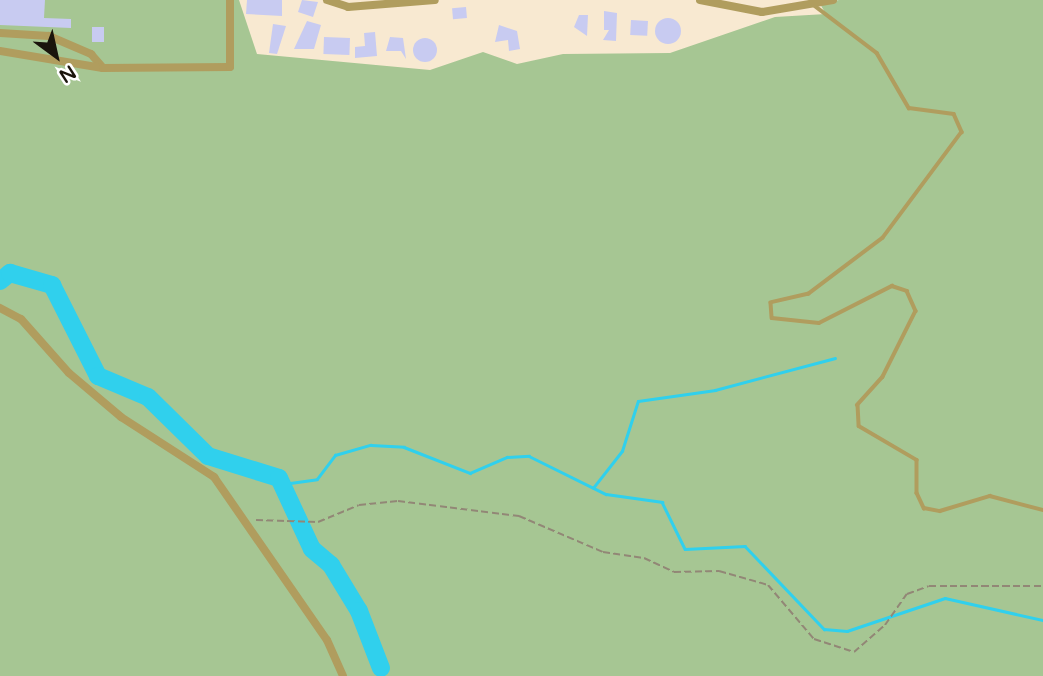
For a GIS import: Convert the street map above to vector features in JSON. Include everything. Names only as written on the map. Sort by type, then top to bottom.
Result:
[{"type":"street","points":[[0,51],[103,68],[229,66],[230,0]]},
{"type":"street","points":[[327,0],[348,7],[435,0]]},
{"type":"street","points":[[700,0],[762,12],[815,6],[833,0]]},
{"type":"street","points":[[0,33],[49,36],[91,54],[103,68]]},
{"type":"street","points":[[0,308],[21,319],[121,417],[214,477],[321,630],[343,676]]},
{"type":"lane","points":[[815,6],[877,53],[900,99],[918,111],[954,114],[962,132],[883,238],[809,294],[771,303],[772,317],[819,323],[876,291],[892,286],[907,291],[916,311],[883,377],[858,405],[859,426],[917,460],[917,493],[924,508],[940,511],[990,496],[1043,510]]},
{"type":"path","points":[[241,519],[298,524],[359,505],[398,500],[519,516],[603,552],[644,558],[674,572],[719,571],[768,585],[814,639],[854,652],[886,625],[907,594],[929,586],[1043,586]]},
{"type":"green space","points":[[0,0],[239,0],[257,54],[430,70],[483,52],[517,64],[563,54],[670,53],[775,17],[826,14],[820,4],[839,0],[1043,0],[1043,676],[0,676]]},
{"type":"building","points":[[0,0],[45,0],[44,18],[71,19],[71,28],[0,25]]},
{"type":"building","points":[[247,0],[282,0],[282,16],[246,14]]},
{"type":"building","points":[[302,0],[318,2],[313,17],[298,12]]},
{"type":"building","points":[[466,7],[467,18],[453,19],[452,8]]},
{"type":"building","points":[[604,11],[617,13],[616,41],[603,40],[609,30],[604,30]]},
{"type":"building","points":[[579,15],[588,15],[587,36],[574,27]]},
{"type":"building","points":[[668,18],[677,22],[681,31],[677,40],[668,44],[659,40],[655,31],[659,22]]},
{"type":"building","points":[[631,20],[648,21],[647,36],[630,35]]},
{"type":"building","points":[[307,21],[321,25],[314,49],[294,49]]},
{"type":"building","points":[[273,24],[286,26],[277,54],[269,53]]},
{"type":"building","points":[[499,25],[517,31],[520,49],[509,51],[508,40],[495,42]]},
{"type":"building","points":[[92,27],[104,27],[104,42],[92,42]]},
{"type":"building","points":[[375,32],[377,56],[355,58],[355,47],[365,46],[364,33]]},
{"type":"building","points":[[324,37],[350,38],[349,55],[323,54]]},
{"type":"building","points":[[390,37],[403,38],[406,59],[401,51],[386,51]]},
{"type":"building","points":[[425,38],[433,42],[437,50],[433,58],[425,62],[417,58],[413,50],[417,42]]},
{"type":"waterway","points":[[0,281],[10,273],[52,285],[98,376],[148,397],[208,456],[279,478],[312,549],[331,565],[359,611],[381,668]]},
{"type":"waterway","points":[[593,488],[622,451],[638,401],[715,390],[835,358]]},
{"type":"waterway","points":[[283,484],[317,479],[335,455],[371,445],[404,447],[470,473],[507,457],[529,456],[606,494],[662,502],[685,549],[745,546],[824,629],[847,631],[945,598],[1043,620]]}]
